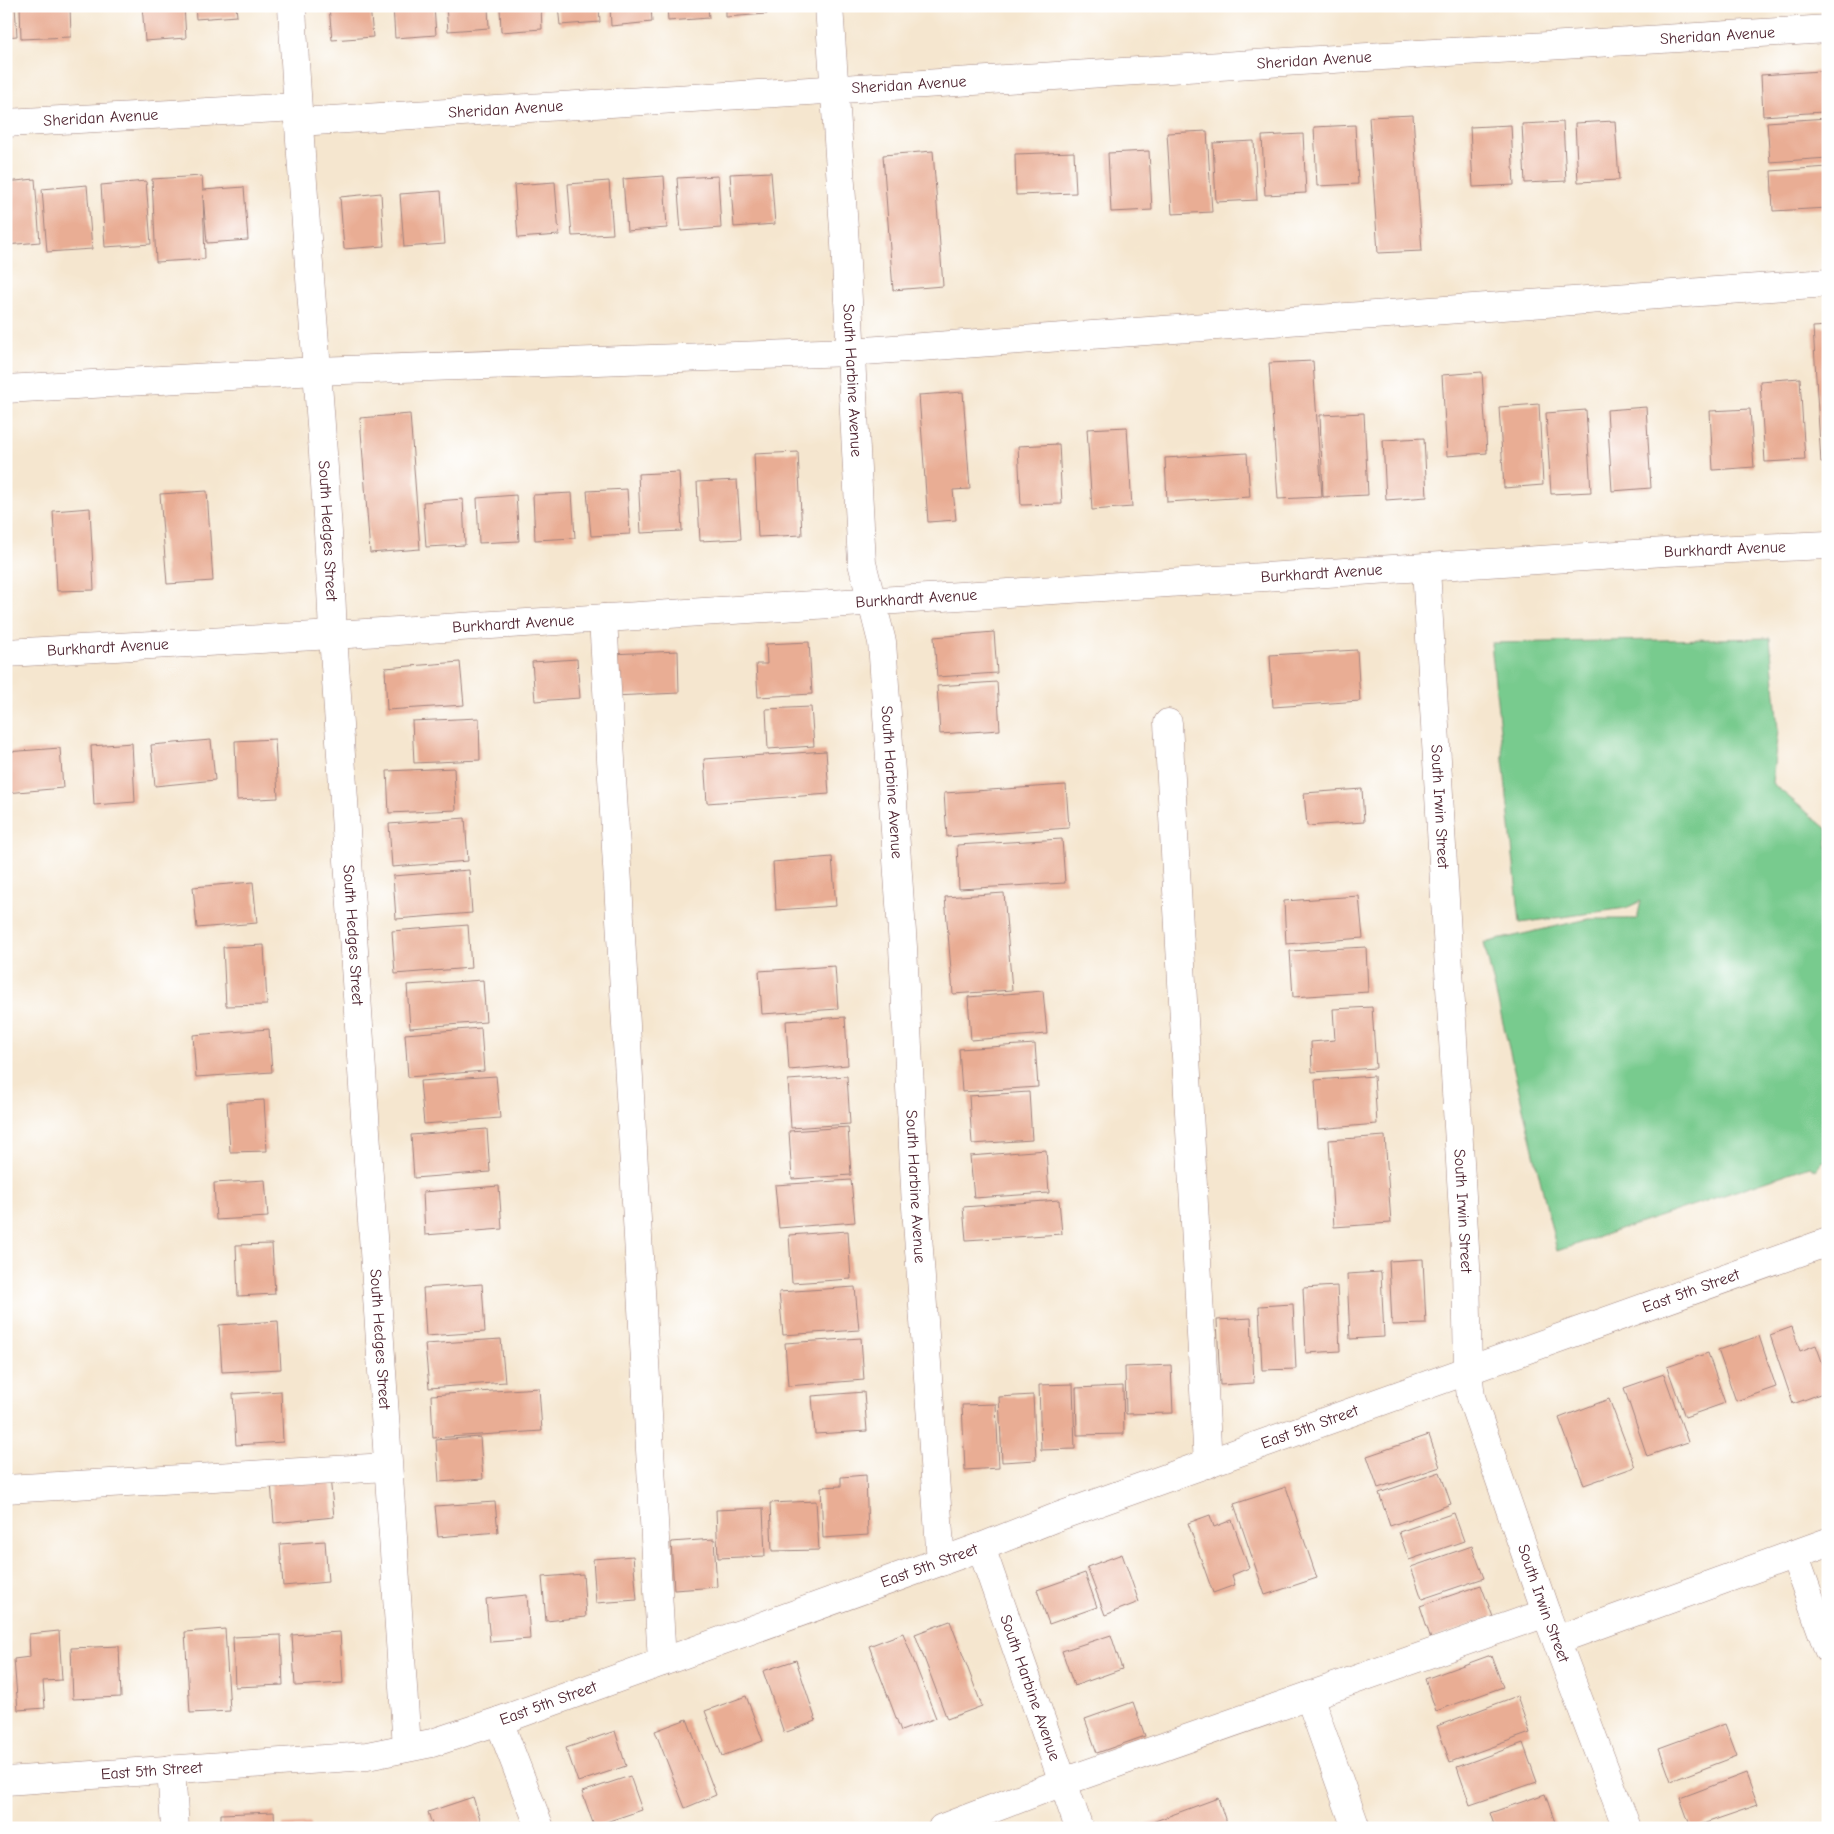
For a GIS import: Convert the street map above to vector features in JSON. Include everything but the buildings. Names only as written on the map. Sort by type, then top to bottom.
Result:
[{"type":"street","name":"South Hedges Street","points":[[292,6],[297,115],[328,518],[333,635],[407,1747]]},
{"type":"street","name":"South Harbine Avenue","points":[[828,6],[835,90],[862,563],[882,642],[903,947],[917,1216],[941,1562]]},
{"type":"street","name":"Sheridan Avenue","points":[[6,123],[297,115],[835,90],[1828,29]]},
{"type":"street","points":[[6,389],[316,371],[850,352],[1828,282]]},
{"type":"street","name":"Burkhardt Avenue","points":[[6,653],[333,635],[1665,552],[1828,545]]},
{"type":"street","name":"South Irwin Street","points":[[1426,568],[1466,1256],[1468,1372],[1472,1397],[1546,1613],[1626,1828]]},
{"type":"street","points":[[602,618],[662,1662]]},
{"type":"street","points":[[1168,723],[1208,1464]]},
{"type":"street","name":"East 5th Street","points":[[6,1782],[367,1756],[432,1743],[499,1721],[941,1562],[1057,1517],[1468,1372],[1828,1242]]},
{"type":"street","points":[[6,1489],[387,1467]]},
{"type":"street","points":[[1557,1640],[1828,1542]]},
{"type":"street","name":"South Harbine Avenue","points":[[981,1547],[1079,1828]]},
{"type":"street","points":[[1794,1554],[1828,1649]]},
{"type":"street","points":[[942,1828],[1062,1782],[1546,1613]]},
{"type":"street","points":[[1309,1696],[1356,1828]]},
{"type":"street","points":[[499,1721],[540,1828]]},
{"type":"street","points":[[171,1769],[175,1828]]},
{"type":"green space","points":[[1770,638],[1778,730],[1772,783],[1828,830],[1828,1160],[1822,1162],[1816,1170],[1810,1166],[1557,1251],[1484,943],[1588,919],[1637,919],[1641,901],[1626,908],[1520,923],[1491,643]]}]
